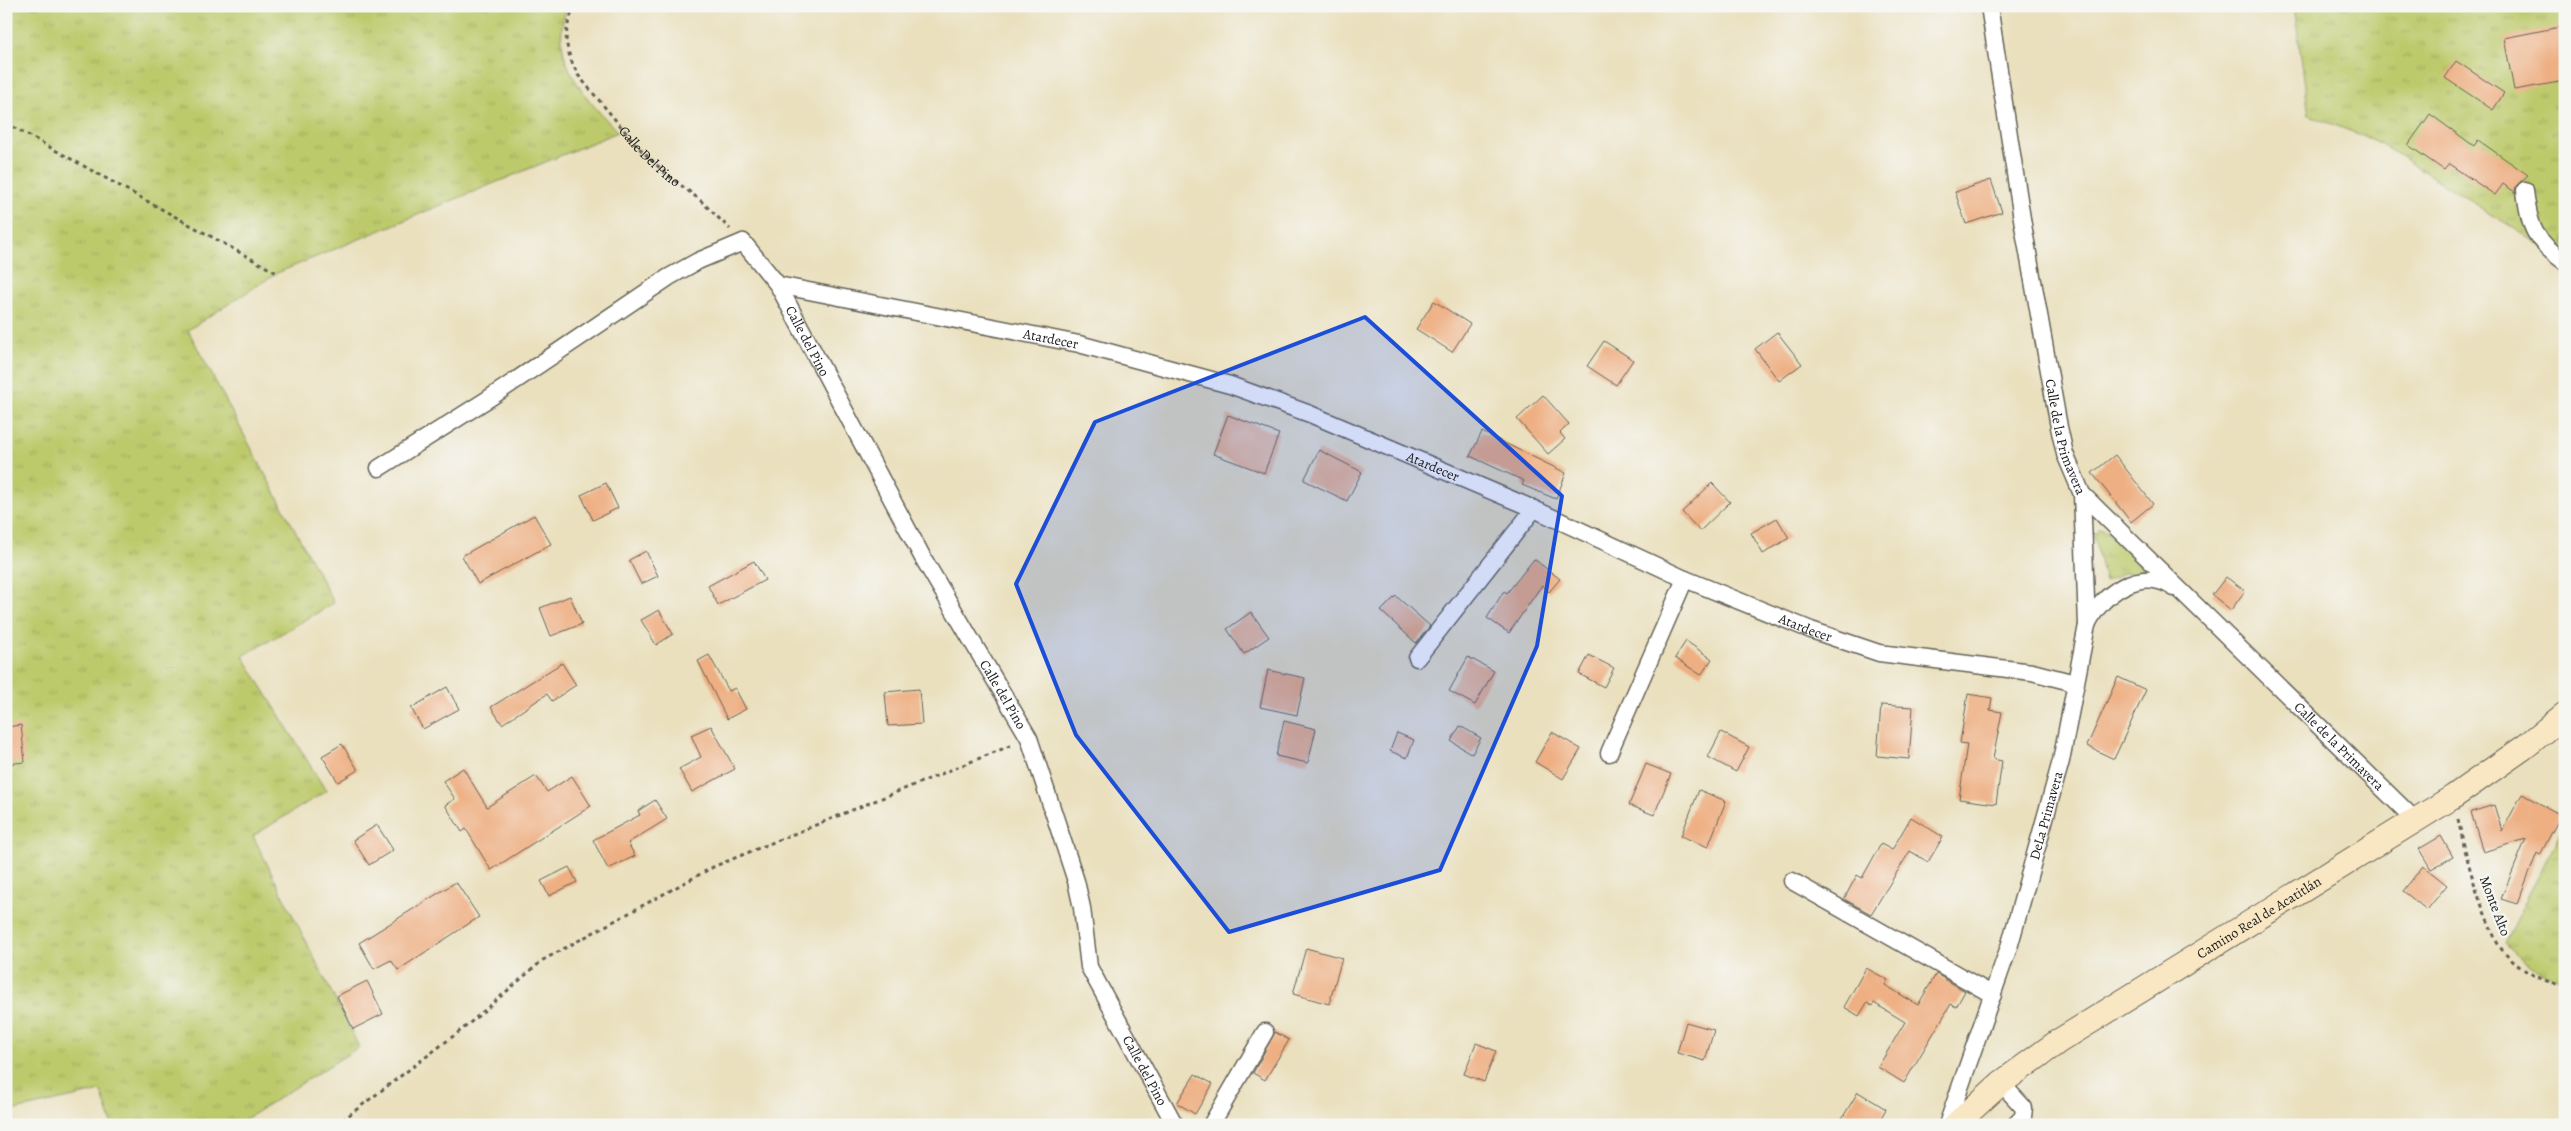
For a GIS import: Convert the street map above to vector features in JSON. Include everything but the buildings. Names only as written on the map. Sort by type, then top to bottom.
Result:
[{"type":"main road","name":"Camino Real de Acatitlán","points":[[1955,1125],[2001,1083],[2068,1036],[2453,797],[2526,746],[2565,714]]},
{"type":"street","name":"Calle de la Primavera","points":[[1989,6],[2023,225],[2059,427],[2065,454],[2082,494],[2415,820]]},
{"type":"street","points":[[2525,190],[2528,218],[2534,232],[2546,248],[2565,262]]},
{"type":"street","points":[[379,468],[488,399],[669,277],[743,242],[778,285]]},
{"type":"street","name":"Atardecer","points":[[778,285],[1079,344],[1230,384],[1310,414],[1534,509],[1685,579],[1811,630],[1879,653],[2032,672],[2075,683]]},
{"type":"street","name":"Calle del Pino","points":[[778,285],[923,558],[1029,738],[1076,881],[1082,908],[1089,967],[1175,1125]]},
{"type":"street","name":"DeLa Primavera","points":[[1947,1125],[1993,995],[2030,878],[2062,761],[2087,625],[2082,494]]},
{"type":"street","points":[[1417,658],[1534,509]]},
{"type":"street","points":[[1609,753],[1685,579]]},
{"type":"street","points":[[2087,625],[2092,613],[2105,598],[2121,587],[2134,582],[2159,581],[2188,598]]},
{"type":"street","points":[[1792,881],[1993,995]]},
{"type":"street","points":[[1211,1125],[1265,1032]]},
{"type":"street","points":[[2001,1083],[2024,1108],[2023,1117],[2015,1125]]},
{"type":"path","name":"Calle Del Pino","points":[[574,6],[567,27],[566,41],[570,58],[589,90],[638,147],[664,172],[700,200],[743,242]]},
{"type":"path","points":[[6,123],[277,273]]},
{"type":"path","points":[[336,1125],[464,1028],[543,960],[714,866],[1029,738]]},
{"type":"path","name":"Monte Alto","points":[[2453,797],[2468,866],[2482,908],[2499,947],[2518,966],[2533,975],[2565,986]]},
{"type":"highlighted area","points":[[1365,317],[1562,496],[1537,646],[1440,870],[1229,932],[1076,735],[1016,584],[1095,422]]},
{"type":"green space","points":[[6,6],[568,6],[562,24],[562,42],[565,59],[572,75],[582,90],[618,132],[277,273],[188,330],[334,603],[243,656],[326,791],[253,836],[359,1047],[236,1125],[112,1125],[101,1091],[6,1112]]},
{"type":"green space","points":[[2294,6],[2565,6],[2565,261],[2378,142],[2309,115]]},
{"type":"green space","points":[[2099,528],[2104,529],[2148,573],[2123,573],[2105,582],[2094,536]]},
{"type":"green space","points":[[2565,823],[2565,980],[2547,974],[2532,966],[2517,956],[2504,943]]}]
